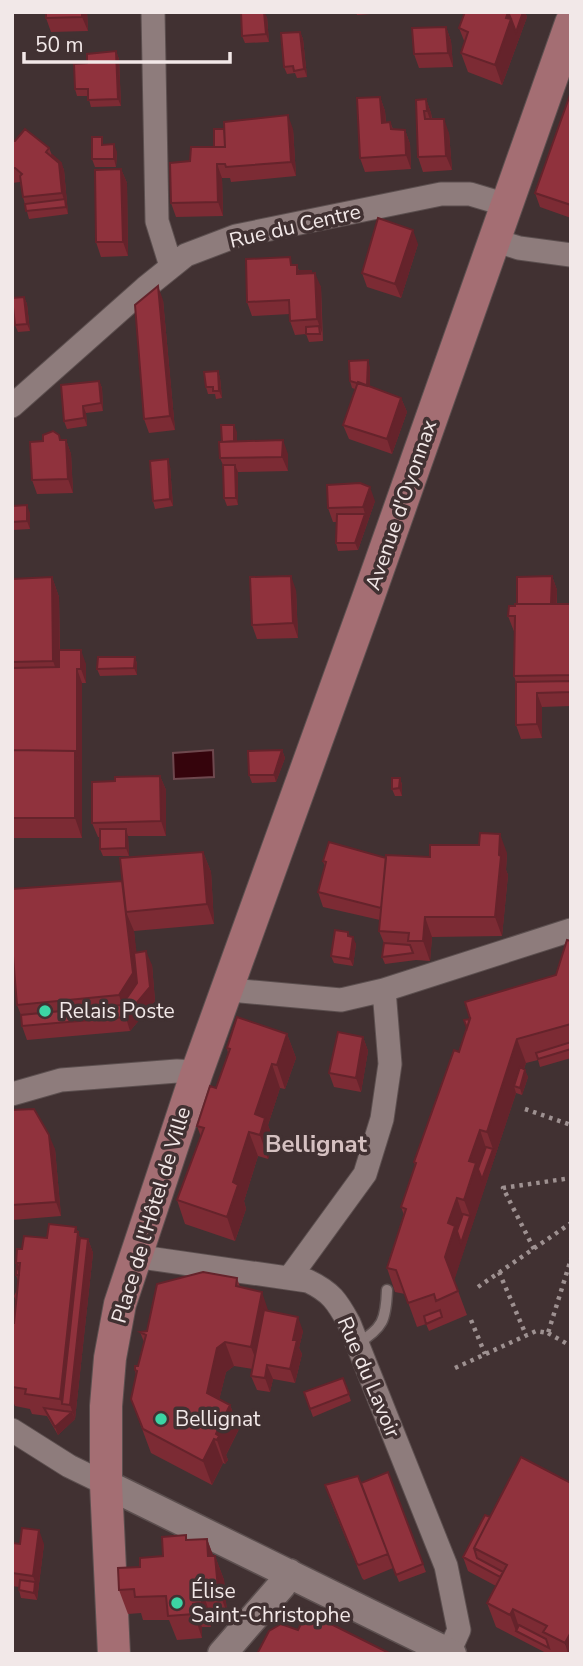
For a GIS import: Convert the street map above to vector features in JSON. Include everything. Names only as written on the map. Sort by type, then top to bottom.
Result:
[{"type":"main road","name":"Avenue d'Oyonnax","points":[[228,986],[571,23]]},
{"type":"main road","name":"Place de l'Hôtel de Ville","points":[[114,1654],[106,1484],[106,1406],[110,1357],[120,1304],[134,1256],[228,986]]},
{"type":"street","points":[[153,12],[157,221],[171,266]]},
{"type":"street","name":"Rue du Centre","points":[[12,406],[186,255],[236,236],[441,194],[471,194],[507,205]]},
{"type":"street","points":[[494,240],[519,248],[571,255]]},
{"type":"street","points":[[228,986],[241,990],[341,1000],[384,990],[571,930]]},
{"type":"street","points":[[290,1277],[365,1174],[382,1119],[390,1064],[384,990]]},
{"type":"street","points":[[12,1094],[61,1080],[177,1071],[197,1072]]},
{"type":"street","name":"Rue du Lavoir","points":[[134,1256],[308,1281],[327,1291],[339,1304],[446,1566],[458,1630],[451,1653]]},
{"type":"street","points":[[12,1430],[69,1466],[451,1653]]},
{"type":"street","points":[[222,1654],[282,1585],[289,1573]]},
{"type":"lane","points":[[357,1344],[380,1328],[386,1311],[387,1290]]},
{"type":"path","points":[[525,1109],[571,1125]]},
{"type":"path","points":[[534,1249],[503,1188],[571,1178]]},
{"type":"path","points":[[478,1286],[571,1223]]},
{"type":"path","points":[[548,1333],[571,1259]]},
{"type":"path","points":[[499,1272],[526,1335]]},
{"type":"path","points":[[471,1320],[485,1354]]},
{"type":"path","points":[[455,1368],[536,1331],[548,1333],[571,1346]]},
{"type":"shaded area","points":[[213,750],[214,777],[174,779],[173,753]]},
{"type":"building","points":[[46,12],[82,12],[82,17],[46,18]]},
{"type":"building","points":[[241,12],[264,12],[266,34],[242,36]]},
{"type":"building","points":[[465,12],[508,12],[506,18],[511,19],[495,65],[461,53],[468,32],[459,28]]},
{"type":"building","points":[[508,12],[523,12],[516,32],[511,19]]},
{"type":"building","points":[[446,27],[448,53],[414,54],[412,28]]},
{"type":"building","points":[[300,32],[304,69],[294,71],[293,66],[284,67],[281,33]]},
{"type":"building","points":[[116,51],[118,99],[88,100],[88,89],[75,89],[74,64],[87,63],[87,54]]},
{"type":"building","points":[[571,92],[571,205],[535,193]]},
{"type":"building","points":[[380,97],[382,123],[390,122],[391,129],[405,130],[406,155],[360,158],[357,98]]},
{"type":"building","points":[[426,99],[425,119],[444,119],[446,156],[418,157],[416,100]]},
{"type":"building","points":[[288,115],[291,162],[226,167],[225,164],[217,164],[218,202],[171,203],[170,163],[190,161],[191,147],[225,147],[224,122]]},
{"type":"building","points":[[25,129],[49,148],[46,152],[59,163],[62,193],[23,197],[22,174],[12,168],[12,141]]},
{"type":"building","points":[[214,129],[224,129],[225,147],[214,147]]},
{"type":"building","points":[[92,137],[102,137],[102,145],[114,144],[114,159],[92,159]]},
{"type":"building","points":[[121,169],[123,242],[96,242],[95,170]]},
{"type":"building","points":[[65,199],[66,207],[26,211],[25,204]]},
{"type":"building","points":[[378,218],[413,230],[395,284],[362,273]]},
{"type":"building","points":[[290,257],[291,265],[297,265],[297,274],[315,273],[317,319],[290,321],[289,300],[247,302],[246,259]]},
{"type":"building","points":[[158,286],[170,416],[144,419],[135,305]]},
{"type":"building","points":[[24,297],[27,324],[15,325],[12,298]]},
{"type":"building","points":[[319,326],[320,334],[306,334],[306,327]]},
{"type":"building","points":[[368,360],[367,386],[350,381],[349,361]]},
{"type":"building","points":[[218,371],[219,391],[213,391],[213,387],[206,387],[204,372]]},
{"type":"building","points":[[99,381],[101,403],[83,406],[84,418],[64,421],[61,385]]},
{"type":"building","points":[[358,382],[401,398],[387,439],[343,425]]},
{"type":"building","points":[[221,425],[234,425],[234,441],[222,442]]},
{"type":"building","points":[[53,431],[59,435],[60,440],[66,440],[68,479],[32,480],[30,442],[43,441],[43,435]]},
{"type":"building","points":[[283,440],[282,457],[220,458],[219,442]]},
{"type":"building","points":[[168,459],[170,499],[153,501],[150,461]]},
{"type":"building","points":[[223,465],[235,465],[236,498],[224,498]]},
{"type":"building","points":[[360,483],[370,487],[363,507],[328,508],[327,485]]},
{"type":"building","points":[[27,505],[27,521],[12,522],[12,506]]},
{"type":"building","points":[[337,514],[365,514],[355,543],[336,543]]},
{"type":"building","points":[[291,576],[293,623],[252,625],[250,577]]},
{"type":"building","points":[[552,576],[551,604],[517,604],[517,577]]},
{"type":"building","points":[[52,577],[53,661],[12,662],[12,579]]},
{"type":"building","points":[[571,604],[571,675],[514,676],[515,616],[508,616],[509,606]]},
{"type":"building","points":[[59,650],[81,650],[81,669],[77,669],[77,756],[75,751],[12,750],[12,668],[59,667]]},
{"type":"building","points":[[98,657],[135,657],[134,668],[97,669]]},
{"type":"building","points":[[571,681],[571,692],[537,693],[537,724],[516,725],[516,682]]},
{"type":"building","points":[[12,750],[75,751],[75,818],[12,818]]},
{"type":"building","points":[[282,750],[274,775],[249,775],[248,751]]},
{"type":"building","points":[[160,776],[161,821],[92,823],[92,782],[115,781],[115,777]]},
{"type":"building","points":[[392,778],[400,778],[399,788],[392,789]]},
{"type":"building","points":[[100,829],[126,829],[126,848],[100,849]]},
{"type":"building","points":[[480,833],[500,834],[501,856],[495,917],[425,917],[423,941],[408,941],[409,933],[379,931],[386,855],[430,857],[430,845],[479,845]]},
{"type":"building","points":[[329,842],[386,858],[381,908],[318,892]]},
{"type":"building","points":[[203,852],[207,904],[126,912],[120,858]]},
{"type":"building","points":[[122,881],[133,973],[119,995],[17,1005],[12,944],[12,889]]},
{"type":"building","points":[[335,930],[348,932],[348,936],[353,937],[350,959],[331,956]]},
{"type":"building","points":[[567,940],[571,941],[571,1024],[517,1039],[487,1132],[480,1130],[469,1161],[476,1163],[464,1200],[457,1198],[448,1223],[455,1226],[445,1257],[458,1291],[436,1301],[434,1294],[408,1303],[396,1270],[387,1268],[406,1209],[401,1207],[416,1163],[414,1162],[454,1050],[459,1052],[470,1018],[465,1002],[556,975]]},
{"type":"building","points":[[384,943],[410,945],[413,953],[382,957]]},
{"type":"building","points":[[146,951],[150,987],[125,1017],[22,1026],[21,1015],[122,1005],[137,983],[134,953]]},
{"type":"building","points":[[237,1017],[287,1034],[277,1065],[272,1064],[255,1114],[265,1118],[260,1135],[249,1132],[233,1182],[238,1185],[227,1217],[177,1200],[204,1128],[197,1126],[210,1086],[216,1088],[230,1049],[227,1048]]},
{"type":"building","points":[[338,1032],[363,1037],[356,1078],[329,1073]]},
{"type":"building","points":[[571,1042],[571,1049],[538,1059],[536,1053]]},
{"type":"building","points":[[520,1067],[525,1070],[520,1088],[514,1086]]},
{"type":"building","points":[[34,1109],[49,1135],[56,1202],[12,1205],[12,1110]]},
{"type":"building","points":[[486,1147],[493,1149],[482,1179],[478,1169]]},
{"type":"building","points":[[463,1214],[470,1216],[461,1243],[457,1231]]},
{"type":"building","points":[[49,1224],[76,1227],[75,1232],[78,1232],[60,1399],[25,1394],[26,1389],[12,1387],[12,1323],[20,1263],[16,1263],[17,1249],[22,1249],[24,1236],[47,1238]]},
{"type":"building","points":[[80,1238],[88,1239],[70,1405],[62,1404]]},
{"type":"building","points":[[203,1272],[237,1278],[236,1286],[262,1292],[251,1347],[225,1342],[217,1348],[207,1393],[230,1405],[216,1434],[219,1436],[217,1440],[214,1439],[203,1461],[143,1429],[131,1399],[137,1371],[135,1366],[138,1366],[146,1335],[140,1332],[147,1331],[157,1284]]},
{"type":"building","points":[[264,1310],[298,1317],[293,1340],[297,1340],[290,1369],[267,1365],[265,1378],[251,1376]]},
{"type":"building","points":[[440,1310],[442,1317],[426,1324],[424,1316]]},
{"type":"building","points":[[343,1378],[349,1394],[310,1409],[304,1392]]},
{"type":"building","points":[[44,1408],[64,1411],[72,1412],[55,1427]]},
{"type":"building","points":[[521,1457],[571,1483],[571,1632],[565,1643],[543,1632],[547,1626],[513,1609],[510,1615],[487,1603],[507,1565],[474,1548]]},
{"type":"building","points":[[388,1472],[423,1564],[396,1575],[361,1483]]},
{"type":"building","points":[[358,1476],[388,1554],[359,1565],[325,1485]]},
{"type":"building","points":[[485,1515],[490,1517],[474,1548],[477,1558],[503,1572],[500,1577],[463,1557]]},
{"type":"building","points":[[22,1528],[39,1530],[33,1576],[12,1573],[12,1543],[20,1544]]},
{"type":"building","points":[[186,1535],[186,1540],[207,1539],[208,1556],[215,1556],[218,1589],[202,1590],[202,1603],[193,1604],[194,1614],[168,1616],[166,1596],[135,1597],[134,1589],[119,1590],[118,1568],[140,1567],[140,1558],[163,1556],[162,1537]]},
{"type":"building","points":[[20,1580],[35,1582],[34,1593],[19,1590]]},
{"type":"building","points":[[307,1612],[391,1654],[257,1654],[269,1631],[281,1624],[298,1630]]},
{"type":"building","points":[[519,1625],[546,1639],[549,1648],[516,1631]]},
{"type":"place","name":"Relais Poste","points":[[45,1011]]},
{"type":"place","name":"Bellignat","points":[[161,1419]]},
{"type":"place","name":"Élise Saint-Christophe","points":[[177,1603]]},
{"type":"district","name":"Bellignat","points":[[316,1144]]}]
